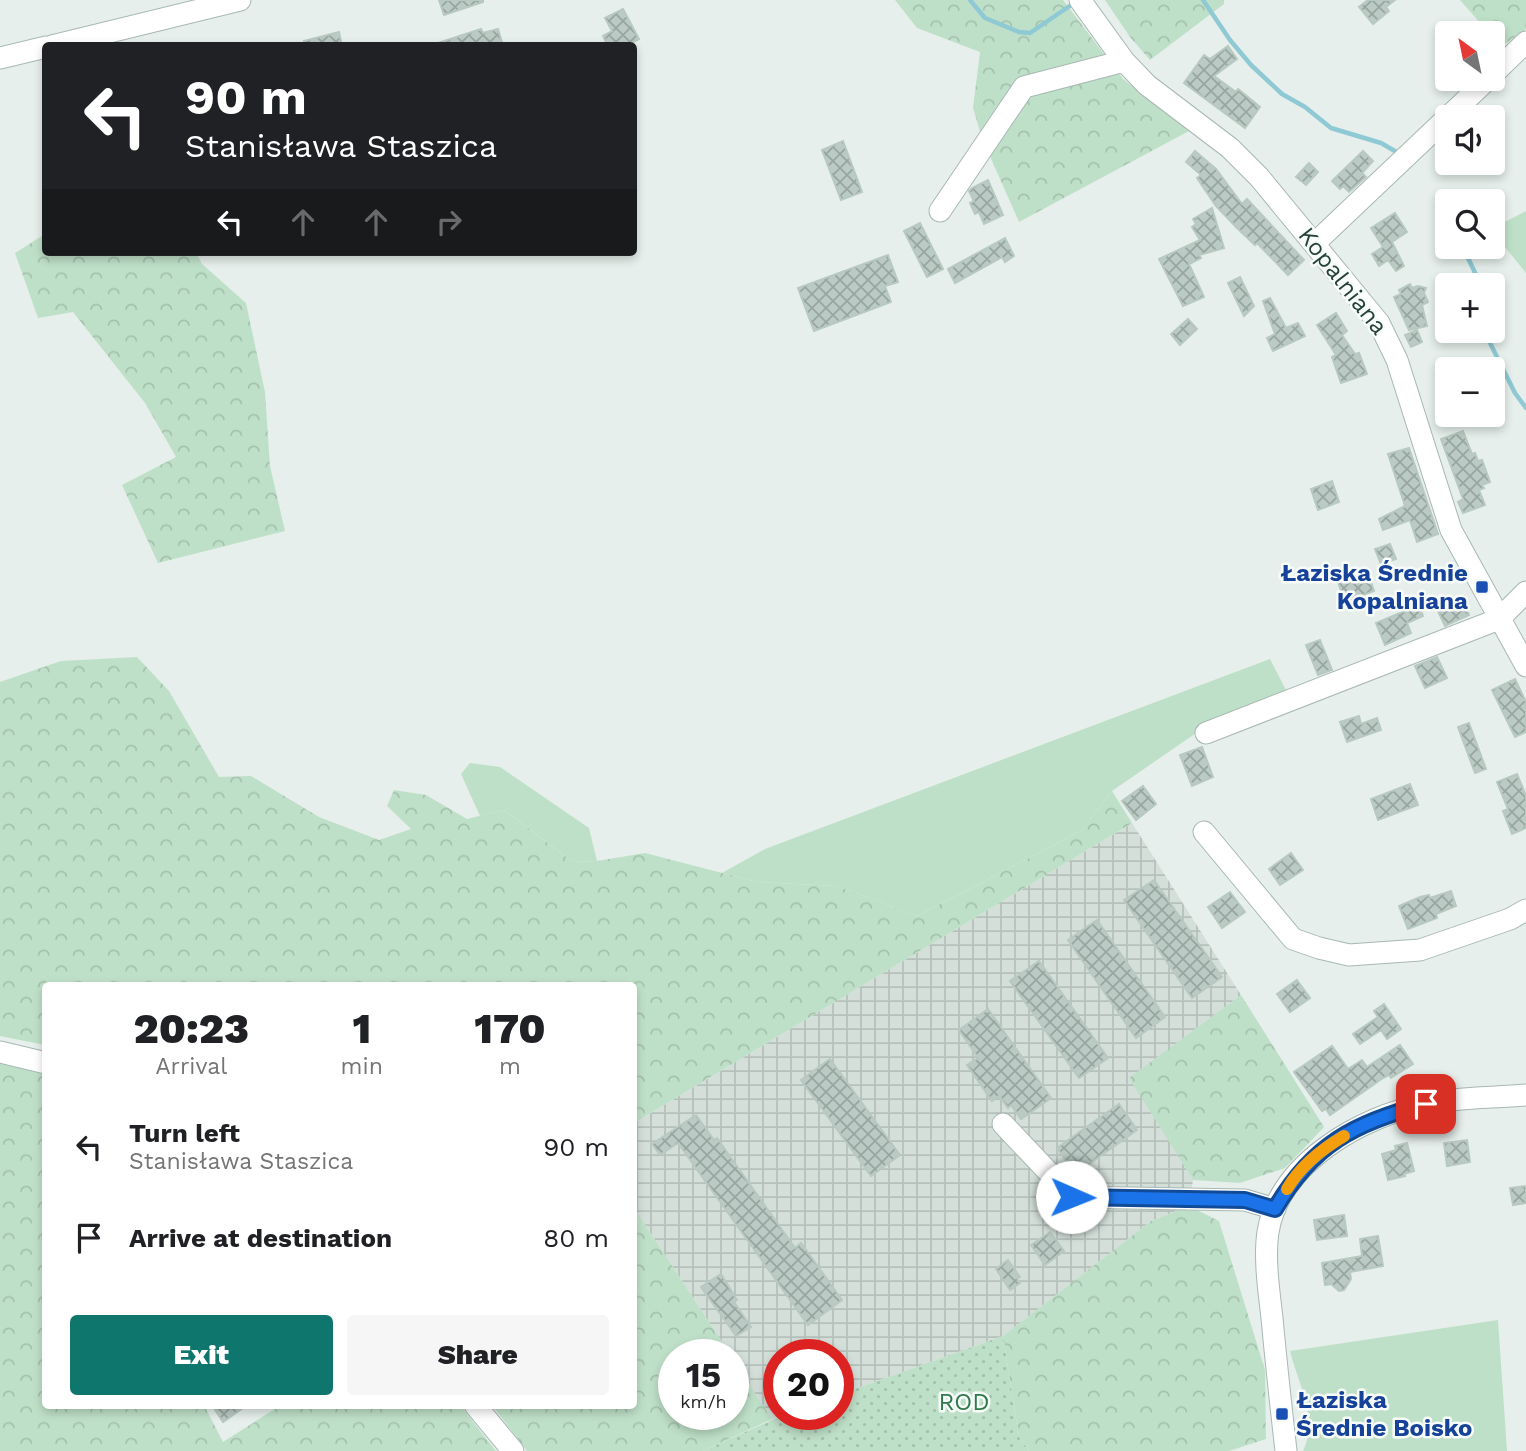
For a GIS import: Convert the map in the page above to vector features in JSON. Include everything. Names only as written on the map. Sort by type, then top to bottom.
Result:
[{"type":"street","points":[[68,42],[240,0]]},
{"type":"street","name":"Kopalniana","points":[[1080,0],[1124,61],[1147,85],[1230,148],[1259,177],[1379,323],[1390,342],[1451,530],[1526,666]]},
{"type":"street","points":[[1505,62],[1526,42]]},
{"type":"street","points":[[0,58],[42,48]]},
{"type":"street","points":[[940,211],[1024,87],[1124,61]]},
{"type":"street","points":[[1315,243],[1475,91]]},
{"type":"street","points":[[1206,733],[1499,619],[1526,592]]},
{"type":"street","points":[[1204,832],[1293,939],[1349,955],[1420,950],[1510,919],[1526,910]]},
{"type":"street","points":[[0,1052],[42,1062]]},
{"type":"street","points":[[1286,1451],[1269,1288],[1268,1233],[1275,1209],[1291,1181],[1327,1146],[1359,1126],[1390,1113],[1426,1104],[1526,1095]]},
{"type":"street","points":[[1003,1124],[1072,1197],[1245,1200],[1275,1209]]},
{"type":"street","points":[[478,1409],[513,1451]]},
{"type":"shaded area","points":[[1132,823],[1241,995],[1130,1078],[1193,1180],[1189,1206],[1151,1221],[1003,1336],[854,1389],[854,1339],[763,1339],[763,1405],[749,1384],[749,1339],[720,1339],[637,1213],[637,1121]]},
{"type":"green space","points":[[895,0],[1063,0],[1123,79],[1189,131],[1019,222],[982,138],[973,108],[980,52],[917,28]]},
{"type":"green space","points":[[1105,0],[1224,0],[1224,4],[1150,60],[1130,37]]},
{"type":"green space","points":[[1460,0],[1526,0],[1526,29],[1505,44],[1505,21],[1478,21]]},
{"type":"green space","points":[[1526,211],[1526,273],[1505,247],[1505,222]]},
{"type":"green space","points":[[42,236],[42,256],[198,256],[202,264],[246,303],[265,392],[270,466],[285,531],[158,563],[122,485],[176,457],[145,403],[73,312],[38,318],[15,253]]},
{"type":"green space","points":[[137,657],[169,691],[219,777],[251,776],[319,817],[379,840],[411,829],[387,806],[394,790],[426,795],[467,819],[504,810],[573,862],[645,853],[757,882],[837,886],[917,916],[1081,831],[1112,791],[1132,823],[637,1121],[637,982],[42,982],[42,1044],[0,1036],[0,682],[61,661]]},
{"type":"green space","points":[[1270,659],[1288,694],[1215,720],[1112,791],[1081,831],[917,916],[837,886],[757,882],[722,873],[765,849]]},
{"type":"green space","points":[[470,763],[500,767],[589,828],[597,861],[573,862],[504,810],[480,816],[461,774]]},
{"type":"green space","points":[[1241,995],[1324,1127],[1285,1168],[1240,1183],[1193,1180],[1129,1078]]},
{"type":"green space","points":[[0,1059],[42,1070],[42,1409],[206,1409],[223,1442],[275,1409],[463,1409],[496,1451],[0,1451]]},
{"type":"green space","points":[[1189,1206],[1219,1221],[1265,1370],[1266,1439],[1229,1451],[1029,1451],[1019,1437],[1003,1336],[1151,1221]]},
{"type":"green space","points":[[637,1213],[720,1339],[658,1339],[658,1430],[748,1430],[703,1451],[527,1451],[495,1409],[637,1409]]},
{"type":"green space","points":[[1498,1320],[1507,1451],[1303,1451],[1309,1426],[1308,1414],[1290,1351]]},
{"type":"green space","name":"ROD","points":[[1003,1336],[1019,1437],[1029,1451],[703,1451],[763,1424],[763,1430],[854,1430],[854,1389]]},
{"type":"green space","points":[[749,1384],[763,1405],[763,1423],[749,1430]]},
{"type":"building","points":[[439,0],[483,0],[483,2],[444,15]]},
{"type":"building","points":[[1368,0],[1395,0],[1386,7],[1389,11],[1373,24],[1359,7]]},
{"type":"building","points":[[623,9],[639,39],[633,42],[606,42],[603,36],[612,31],[605,18]]},
{"type":"building","points":[[481,29],[483,33],[498,29],[502,42],[441,42]]},
{"type":"building","points":[[339,32],[341,42],[304,42]]},
{"type":"building","points":[[1228,46],[1237,59],[1214,76],[1236,92],[1238,89],[1260,107],[1245,128],[1184,83],[1204,55],[1210,59]]},
{"type":"building","points":[[843,141],[862,192],[841,200],[822,150]]},
{"type":"building","points":[[1195,151],[1216,169],[1242,204],[1247,199],[1304,260],[1288,275],[1216,206],[1197,178],[1201,175],[1186,162]]},
{"type":"building","points":[[1363,151],[1373,161],[1362,173],[1366,177],[1349,192],[1343,186],[1340,189],[1332,181]]},
{"type":"building","points":[[1309,163],[1318,172],[1306,185],[1296,177]]},
{"type":"building","points":[[988,180],[1003,215],[984,224],[979,212],[975,214],[970,203],[974,201],[969,191]]},
{"type":"building","points":[[1212,208],[1224,248],[1199,255],[1201,258],[1189,264],[1204,297],[1183,306],[1159,259],[1200,240],[1192,227],[1196,224],[1193,219]]},
{"type":"building","points":[[1395,213],[1407,232],[1392,242],[1404,266],[1396,271],[1388,260],[1379,266],[1372,254],[1383,247],[1371,228]]},
{"type":"building","points":[[920,223],[943,269],[927,277],[904,231]]},
{"type":"building","points":[[1005,238],[1014,256],[1005,262],[1002,257],[955,283],[948,269]]},
{"type":"building","points":[[888,255],[898,282],[885,286],[891,302],[814,331],[798,288]]},
{"type":"building","points":[[1240,277],[1254,306],[1244,316],[1228,283]]},
{"type":"building","points":[[1410,284],[1412,288],[1426,288],[1424,293],[1428,302],[1422,305],[1427,326],[1409,330],[1394,297],[1401,294],[1399,290]]},
{"type":"building","points":[[1270,298],[1286,328],[1298,323],[1305,336],[1273,351],[1267,338],[1275,334],[1263,301]]},
{"type":"building","points":[[1336,313],[1347,331],[1342,335],[1355,354],[1359,353],[1367,374],[1341,383],[1332,357],[1336,355],[1317,325]]},
{"type":"building","points":[[1188,319],[1197,329],[1180,345],[1171,334]]},
{"type":"building","points":[[1417,330],[1422,342],[1411,347],[1405,335]]},
{"type":"building","points":[[1463,431],[1472,454],[1475,453],[1478,461],[1482,460],[1490,482],[1482,485],[1484,488],[1479,490],[1485,505],[1463,513],[1458,502],[1463,499],[1441,439]]},
{"type":"building","points":[[1409,448],[1438,534],[1417,542],[1410,520],[1383,530],[1379,519],[1405,506],[1388,454]]},
{"type":"building","points":[[1332,481],[1339,502],[1318,510],[1311,489]]},
{"type":"building","points":[[1390,544],[1396,559],[1381,564],[1375,549]]},
{"type":"building","points":[[1367,571],[1374,591],[1345,602],[1338,582]]},
{"type":"building","points":[[1461,598],[1469,615],[1445,626],[1437,609]]},
{"type":"building","points":[[1419,605],[1423,616],[1407,623],[1411,633],[1385,645],[1376,623]]},
{"type":"building","points":[[1320,640],[1332,670],[1318,675],[1306,645]]},
{"type":"building","points":[[1437,657],[1447,678],[1425,688],[1415,666]]},
{"type":"building","points":[[1515,679],[1526,702],[1526,732],[1515,737],[1492,690]]},
{"type":"building","points":[[1359,716],[1361,724],[1377,718],[1381,730],[1347,742],[1340,722]]},
{"type":"building","points":[[1469,723],[1486,769],[1475,773],[1458,727]]},
{"type":"building","points":[[1202,747],[1213,777],[1192,786],[1180,755]]},
{"type":"building","points":[[1517,774],[1526,796],[1526,828],[1512,834],[1503,811],[1508,809],[1497,782]]},
{"type":"building","points":[[1410,784],[1418,805],[1378,820],[1371,799]]},
{"type":"building","points":[[1143,786],[1156,804],[1136,820],[1122,801]]},
{"type":"building","points":[[1291,853],[1303,870],[1280,885],[1269,869]]},
{"type":"building","points":[[1154,880],[1222,977],[1192,998],[1124,900]]},
{"type":"building","points":[[1451,891],[1456,906],[1436,914],[1437,918],[1408,929],[1399,906],[1420,897],[1429,895],[1430,898]]},
{"type":"building","points":[[1230,892],[1245,912],[1222,928],[1208,907]]},
{"type":"building","points":[[1097,920],[1165,1017],[1136,1038],[1068,940]]},
{"type":"building","points":[[1039,961],[1108,1058],[1079,1078],[1010,981]]},
{"type":"building","points":[[1297,980],[1310,998],[1290,1012],[1277,994]]},
{"type":"building","points":[[1384,1004],[1401,1029],[1387,1039],[1381,1030],[1360,1044],[1353,1034],[1378,1017],[1374,1011]]},
{"type":"building","points":[[988,1009],[1051,1098],[1021,1119],[1011,1105],[1008,1108],[999,1096],[992,1101],[967,1065],[978,1058],[959,1030]]},
{"type":"building","points":[[1400,1045],[1413,1064],[1391,1078],[1389,1075],[1383,1078],[1330,1115],[1326,1109],[1322,1111],[1294,1072],[1332,1046],[1348,1069],[1362,1060],[1367,1067]]},
{"type":"building","points":[[830,1059],[900,1155],[871,1176],[801,1080]]},
{"type":"building","points":[[1119,1104],[1137,1130],[1075,1174],[1057,1148]]},
{"type":"building","points":[[696,1115],[714,1140],[717,1138],[795,1248],[801,1243],[842,1300],[808,1325],[678,1143],[660,1155],[652,1144]]},
{"type":"building","points":[[1467,1140],[1470,1162],[1447,1166],[1444,1143]]},
{"type":"building","points":[[1407,1143],[1414,1171],[1388,1180],[1382,1154]]},
{"type":"building","points":[[1526,1186],[1526,1203],[1513,1205],[1510,1188]]},
{"type":"building","points":[[1344,1215],[1347,1236],[1317,1240],[1314,1220]]},
{"type":"building","points":[[1050,1232],[1064,1251],[1045,1265],[1031,1245]]},
{"type":"building","points":[[1378,1236],[1383,1266],[1350,1272],[1351,1279],[1344,1290],[1339,1291],[1331,1284],[1325,1285],[1322,1263],[1362,1256],[1360,1239]]},
{"type":"building","points":[[1008,1260],[1020,1277],[1017,1278],[1020,1283],[1010,1290],[996,1269]]},
{"type":"building","points":[[721,1274],[737,1300],[734,1302],[751,1327],[736,1336],[701,1287]]},
{"type":"building","points":[[215,1409],[241,1409],[223,1422]]},
{"type":"waterway","points":[[970,0],[985,18],[1019,32],[1030,33],[1074,3]]},
{"type":"waterway","points":[[1203,0],[1251,65],[1282,94],[1305,107],[1331,128],[1381,143],[1400,154]]},
{"type":"waterway","points":[[1468,259],[1475,273]]},
{"type":"waterway","points":[[1490,343],[1515,393],[1526,408]]},
{"type":"slow traffic","points":[[1287,1189],[1307,1164],[1327,1146],[1344,1136]]},
{"type":"place","name":"Łaziska Średnie Kopalniana","points":[[1482,587]]},
{"type":"place","name":"Łaziska Średnie Boisko","points":[[1282,1414]]},
{"type":"route","points":[[1072,1197],[1245,1200],[1275,1209],[1291,1181],[1327,1146],[1359,1126],[1390,1113],[1426,1104]]}]
